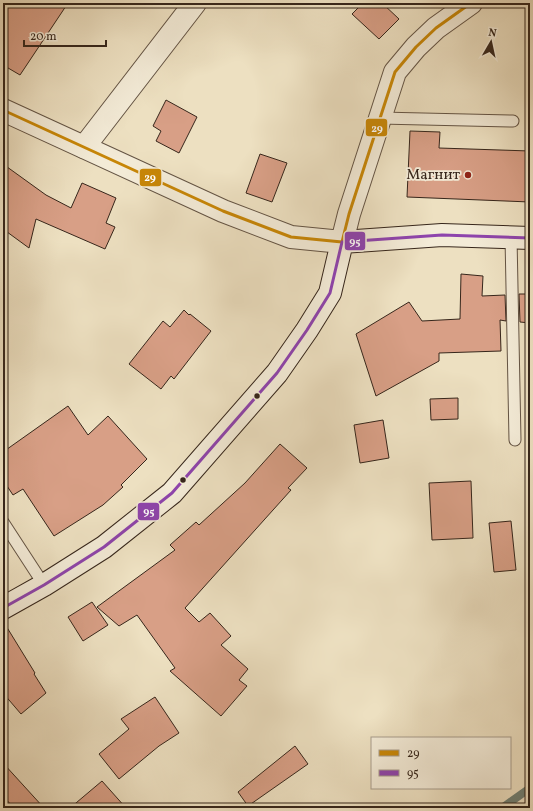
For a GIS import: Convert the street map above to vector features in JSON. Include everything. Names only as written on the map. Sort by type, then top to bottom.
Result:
[{"type":"street","points":[[84,147],[195,3]]},
{"type":"street","points":[[3,608],[44,586],[104,547],[172,493],[277,373],[307,330],[330,293],[349,214],[395,72],[416,47],[436,28],[471,3]]},
{"type":"street","points":[[3,110],[223,211],[291,237],[342,242],[442,235],[521,237]]},
{"type":"lane","points":[[380,118],[513,121]]},
{"type":"lane","points":[[515,440],[521,237]]},
{"type":"lane","points":[[3,522],[44,586]]},
{"type":"building","points":[[3,3],[68,3],[20,75],[3,65]]},
{"type":"building","points":[[363,3],[382,3],[399,19],[379,39],[352,14]]},
{"type":"building","points":[[166,100],[197,117],[179,153],[156,141],[161,131],[153,126]]},
{"type":"building","points":[[410,131],[440,132],[439,148],[530,151],[530,202],[407,197]]},
{"type":"building","points":[[260,154],[287,163],[272,202],[246,193]]},
{"type":"building","points":[[3,164],[46,195],[71,208],[82,183],[116,198],[106,223],[115,227],[105,249],[36,219],[29,248],[3,229]]},
{"type":"building","points":[[461,274],[483,276],[482,296],[505,295],[506,321],[500,320],[501,351],[439,353],[439,361],[376,396],[356,334],[409,302],[422,321],[460,319]]},
{"type":"building","points":[[519,294],[530,294],[530,323],[520,322]]},
{"type":"building","points":[[184,310],[211,331],[174,379],[171,376],[161,389],[129,364],[163,321],[170,327]]},
{"type":"building","points":[[458,398],[458,419],[431,420],[430,399]]},
{"type":"building","points":[[68,406],[88,435],[108,416],[147,459],[121,485],[123,487],[103,505],[54,536],[23,489],[13,495],[3,480],[3,452]]},
{"type":"building","points":[[383,420],[389,458],[360,463],[354,425]]},
{"type":"building","points":[[280,444],[307,468],[288,488],[291,490],[185,608],[199,622],[210,613],[231,636],[221,645],[248,669],[239,680],[247,686],[221,716],[170,671],[175,668],[137,615],[119,626],[97,607],[175,550],[170,545],[196,522],[199,525],[245,483]]},
{"type":"building","points":[[471,481],[473,538],[432,540],[429,483]]},
{"type":"building","points":[[511,521],[516,570],[494,572],[489,523]]},
{"type":"building","points":[[92,602],[108,625],[83,641],[68,617]]},
{"type":"building","points":[[3,621],[46,693],[21,714],[3,693]]},
{"type":"building","points":[[155,697],[179,733],[159,746],[119,779],[99,754],[129,729],[121,719]]},
{"type":"building","points":[[295,746],[308,764],[248,806],[238,792]]},
{"type":"building","points":[[3,763],[44,808],[14,808],[3,796]]},
{"type":"building","points":[[102,781],[126,808],[70,808]]},
{"type":"waterway","points":[[502,808],[530,788]]},
{"type":"transit line","name":"29","points":[[3,110],[223,211],[291,237],[342,242],[349,214],[395,72],[416,47],[436,28],[471,3]]},
{"type":"transit line","name":"95","points":[[3,608],[44,585],[104,547],[172,493],[277,373],[307,330],[330,293],[342,242],[442,235],[530,238]]},
{"type":"place","name":"Магнит","points":[[468,175]]}]
